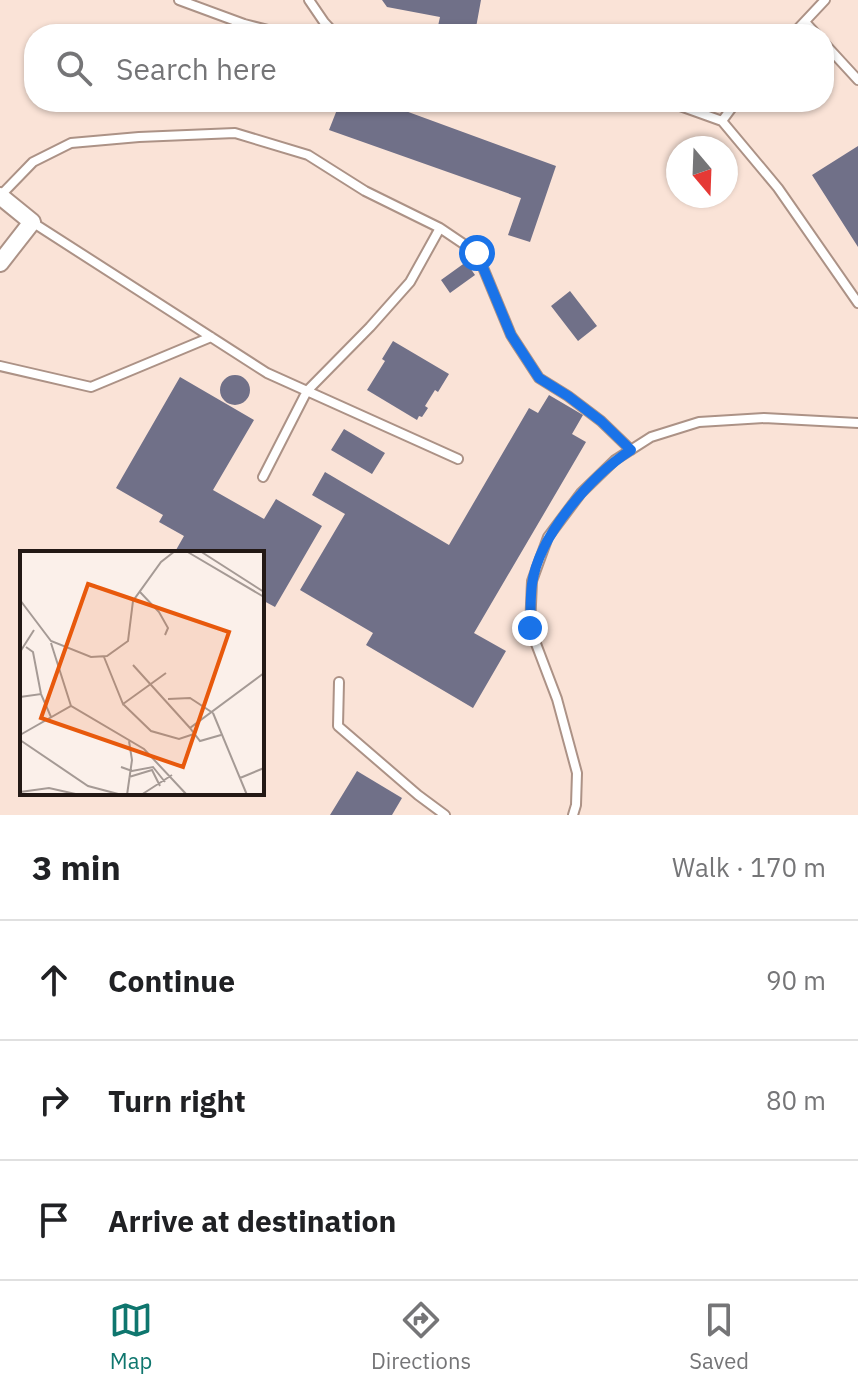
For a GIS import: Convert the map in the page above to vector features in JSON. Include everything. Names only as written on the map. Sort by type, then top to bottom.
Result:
[{"type":"street","points":[[0,196],[32,222],[0,263]]},
{"type":"lane","points":[[179,0],[244,24]]},
{"type":"lane","points":[[309,0],[326,24]]},
{"type":"lane","points":[[805,22],[825,0]]},
{"type":"lane","points":[[834,54],[858,80]]},
{"type":"lane","points":[[697,112],[722,121],[778,188],[858,303]]},
{"type":"lane","points":[[722,121],[729,112]]},
{"type":"lane","points":[[0,196],[33,162],[71,143],[235,133],[308,155],[365,191],[440,228],[477,253],[511,335],[539,378],[601,421],[631,450]]},
{"type":"lane","points":[[32,222],[267,373],[458,459]]},
{"type":"lane","points":[[263,477],[307,391],[410,282],[440,228]]},
{"type":"lane","points":[[0,366],[91,387],[211,337]]},
{"type":"lane","points":[[573,815],[577,773],[557,699],[530,628],[532,581],[548,537],[581,493],[615,460],[651,437],[699,422],[764,418],[858,423]]},
{"type":"lane","points":[[339,682],[338,726],[445,815]]},
{"type":"shaded area","points":[[0,0],[858,0],[858,815],[0,815]]},
{"type":"building","points":[[382,0],[481,0],[477,24],[438,24],[440,17],[387,7]]},
{"type":"building","points":[[336,112],[408,112],[556,166],[530,242],[508,235],[521,198],[329,130]]},
{"type":"building","points":[[858,146],[858,247],[812,175]]},
{"type":"building","points":[[466,262],[475,275],[450,293],[441,280]]},
{"type":"building","points":[[570,291],[597,326],[578,341],[551,306]]},
{"type":"building","points":[[393,341],[449,374],[417,420],[367,390]]},
{"type":"building","points":[[235,375],[246,379],[250,390],[246,401],[235,405],[224,401],[220,390],[224,379]]},
{"type":"building","points":[[180,377],[254,420],[213,490],[264,519],[276,499],[322,526],[275,607],[264,601],[264,551],[178,551],[184,536],[159,522],[163,515],[116,488]]},
{"type":"building","points":[[549,395],[583,415],[572,434],[586,442],[474,633],[506,651],[473,708],[366,645],[373,633],[300,590],[345,514],[312,495],[325,472],[449,545],[529,408],[538,413]]},
{"type":"building","points":[[344,429],[385,453],[372,474],[331,450]]},
{"type":"building","points":[[357,771],[402,798],[392,815],[330,815]]},
{"type":"route","points":[[477,253],[511,335],[539,378],[601,421],[631,450],[615,460],[581,493],[548,537],[532,581],[530,628]]}]
